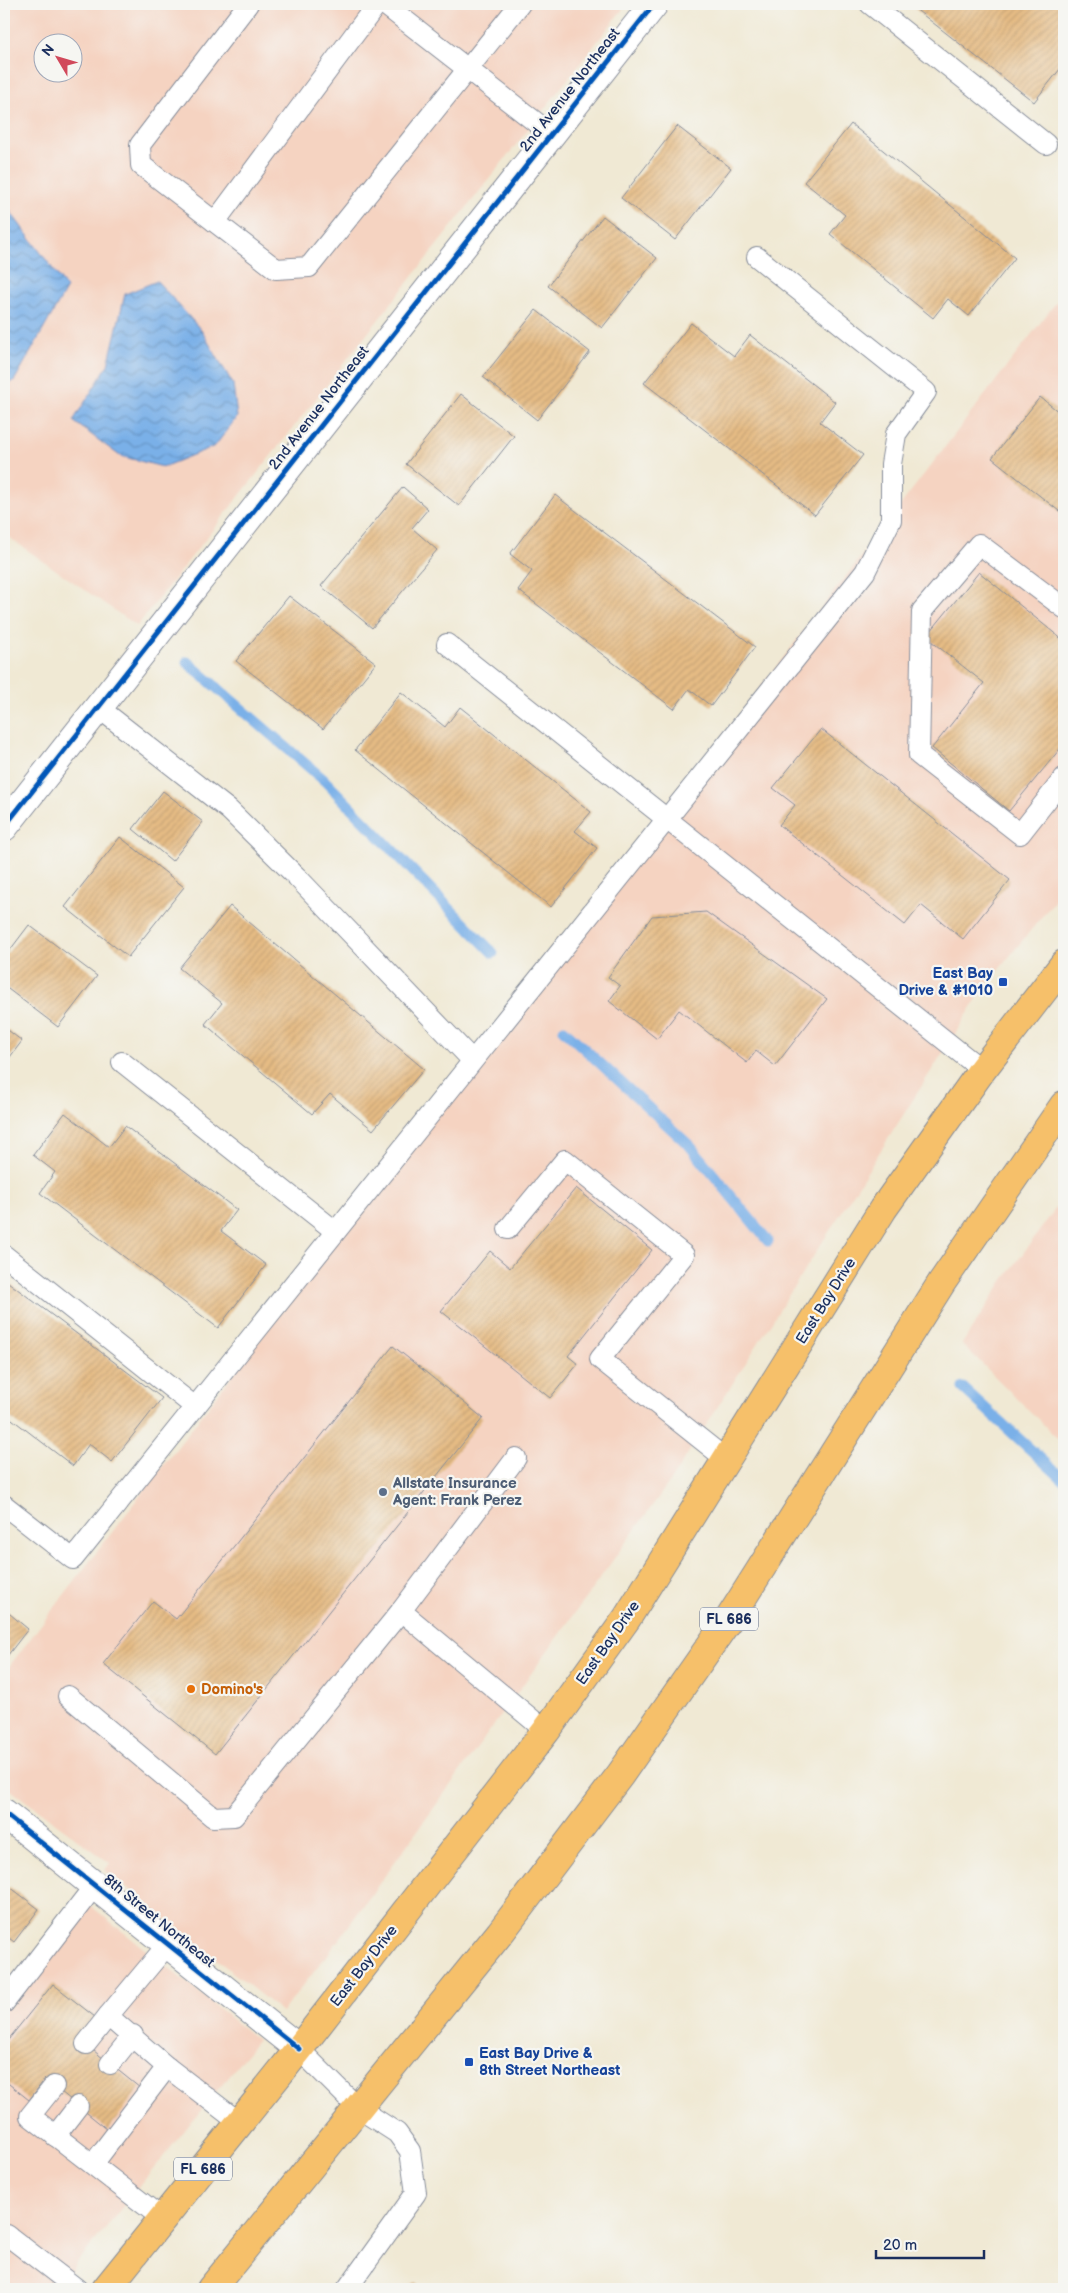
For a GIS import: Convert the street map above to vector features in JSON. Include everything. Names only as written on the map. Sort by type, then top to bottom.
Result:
[{"type":"main road","name":"East Bay Drive","points":[[106,2289],[299,2049],[546,1731],[627,1618],[883,1209],[982,1070],[1064,964]]},
{"type":"main road","name":"FL 686","points":[[211,2289],[500,1932],[620,1775],[731,1616],[942,1282],[1064,1105]]},
{"type":"street","name":"2nd Avenue Northeast","points":[[4,828],[654,4]]},
{"type":"street","name":"8th Street Northeast","points":[[4,1813],[299,2049]]},
{"type":"lane","points":[[248,4],[140,145],[141,165],[276,269],[310,267],[520,4]]},
{"type":"lane","points":[[215,222],[377,4]]},
{"type":"lane","points":[[384,4],[551,134]]},
{"type":"lane","points":[[870,4],[1046,144]]},
{"type":"lane","points":[[4,1505],[73,1559],[865,572],[892,520],[891,464],[896,434],[926,392],[757,257]]},
{"type":"lane","points":[[1064,608],[979,544],[922,611],[919,755],[1020,834],[1064,778]]},
{"type":"lane","points":[[447,644],[982,1070]]},
{"type":"lane","points":[[99,708],[229,810],[297,877],[472,1060]]},
{"type":"lane","points":[[122,1062],[335,1231]]},
{"type":"lane","points":[[508,1229],[566,1160],[684,1255],[600,1359],[727,1460]]},
{"type":"lane","points":[[4,1255],[195,1407]]},
{"type":"lane","points":[[68,1696],[213,1817],[234,1816],[401,1610],[516,1458]]},
{"type":"lane","points":[[401,1610],[546,1731]]},
{"type":"lane","points":[[4,2003],[94,1885]]},
{"type":"lane","points":[[86,2044],[168,1944]]},
{"type":"lane","points":[[108,2016],[133,2035],[167,2067],[240,2123]]},
{"type":"lane","points":[[110,2064],[133,2035]]},
{"type":"lane","points":[[299,2049],[358,2108],[397,2133],[410,2151],[416,2193],[348,2289]]},
{"type":"lane","points":[[93,2164],[167,2067]]},
{"type":"lane","points":[[54,2086],[30,2116],[163,2219]]},
{"type":"lane","points":[[55,2136],[78,2106]]},
{"type":"lane","points":[[7,2235],[77,2289]]},
{"type":"shaded area","points":[[4,4],[627,4],[137,626],[4,534],[4,386],[14,381],[67,288],[9,210],[4,188]],"holes":[[[108,365],[120,456],[73,421]]]},
{"type":"shaded area","points":[[1064,292],[1064,889],[984,988],[673,1477],[329,1953],[282,2012],[105,1870],[110,1863],[4,1785],[4,1673]]},
{"type":"shaded area","points":[[1064,1197],[1064,1445],[962,1344],[1003,1281]]},
{"type":"shaded area","points":[[82,1899],[258,2040],[56,2289],[4,2289],[4,1995]]},
{"type":"water","points":[[4,188],[9,210],[67,288],[14,381],[4,386]]},
{"type":"water","points":[[157,281],[201,330],[233,384],[237,417],[215,446],[163,467],[120,456],[73,421],[108,365],[125,294]]},
{"type":"building","points":[[909,4],[1064,4],[1064,64],[1034,102]]},
{"type":"building","points":[[851,124],[1015,258],[969,316],[948,299],[933,318],[830,234],[845,215],[804,182]]},
{"type":"building","points":[[677,126],[731,168],[675,240],[621,198]]},
{"type":"building","points":[[603,216],[657,258],[602,328],[548,286]]},
{"type":"building","points":[[536,310],[590,352],[537,420],[483,377]]},
{"type":"building","points":[[691,323],[734,356],[750,335],[835,402],[820,422],[863,455],[815,515],[644,383]]},
{"type":"building","points":[[461,394],[514,436],[459,506],[406,464]]},
{"type":"building","points":[[1040,397],[1064,416],[1064,515],[992,458]]},
{"type":"building","points":[[403,487],[428,509],[412,528],[437,550],[372,628],[321,586]]},
{"type":"building","points":[[555,495],[755,647],[711,706],[689,689],[674,709],[518,590],[532,571],[510,554]]},
{"type":"building","points":[[979,572],[1064,641],[1064,744],[1009,811],[932,748],[984,683],[926,637]]},
{"type":"building","points":[[289,596],[376,663],[323,729],[236,661]]},
{"type":"building","points":[[401,692],[445,727],[460,707],[591,812],[575,831],[597,848],[551,907],[355,750]]},
{"type":"building","points":[[821,729],[1010,880],[963,939],[921,905],[905,925],[779,825],[795,805],[773,788]]},
{"type":"building","points":[[163,791],[203,822],[172,861],[133,829]]},
{"type":"building","points":[[120,837],[184,887],[128,957],[65,907]]},
{"type":"building","points":[[230,906],[424,1069],[373,1130],[330,1094],[312,1114],[205,1024],[222,1003],[179,968]]},
{"type":"building","points":[[706,912],[827,999],[775,1066],[756,1051],[747,1063],[679,1010],[657,1039],[609,1001],[620,986],[608,977],[652,916]]},
{"type":"building","points":[[29,925],[97,976],[58,1027],[4,986],[4,958]]},
{"type":"building","points":[[4,1027],[22,1041],[4,1065]]},
{"type":"building","points":[[65,1113],[109,1147],[125,1126],[237,1210],[221,1231],[266,1265],[218,1328],[40,1193],[55,1172],[33,1155]]},
{"type":"building","points":[[576,1188],[652,1250],[568,1356],[578,1364],[550,1398],[441,1311],[490,1251],[510,1268]]},
{"type":"building","points":[[4,1279],[162,1398],[112,1462],[89,1444],[73,1466],[4,1413]]},
{"type":"building","points":[[393,1346],[483,1418],[215,1754],[103,1664],[153,1601],[176,1619]]},
{"type":"building","points":[[4,1609],[28,1629],[4,1660]]},
{"type":"building","points":[[10,1887],[39,1909],[14,1942],[4,1934],[4,1895]]},
{"type":"building","points":[[53,1984],[95,2017],[78,2038],[140,2088],[108,2130],[45,2079],[29,2100],[4,2080],[4,2045]]},
{"type":"building","points":[[417,2283],[419,2289],[398,2289]]},
{"type":"waterway","points":[[187,662],[324,780],[493,953]]},
{"type":"waterway","points":[[564,1030],[690,1146],[768,1241]]},
{"type":"waterway","points":[[963,1388],[1064,1480]]},
{"type":"cycle path","points":[[4,827],[654,4]]},
{"type":"cycle path","points":[[4,1813],[299,2049]]},
{"type":"place","name":"East Bay Drive & #1010","points":[[1003,982]]},
{"type":"place","name":"Allstate Insurance Agent: Frank Perez","points":[[383,1492]]},
{"type":"place","name":"Domino's","points":[[191,1689]]},
{"type":"place","name":"East Bay Drive & 8th Street Northeast","points":[[469,2062]]}]
